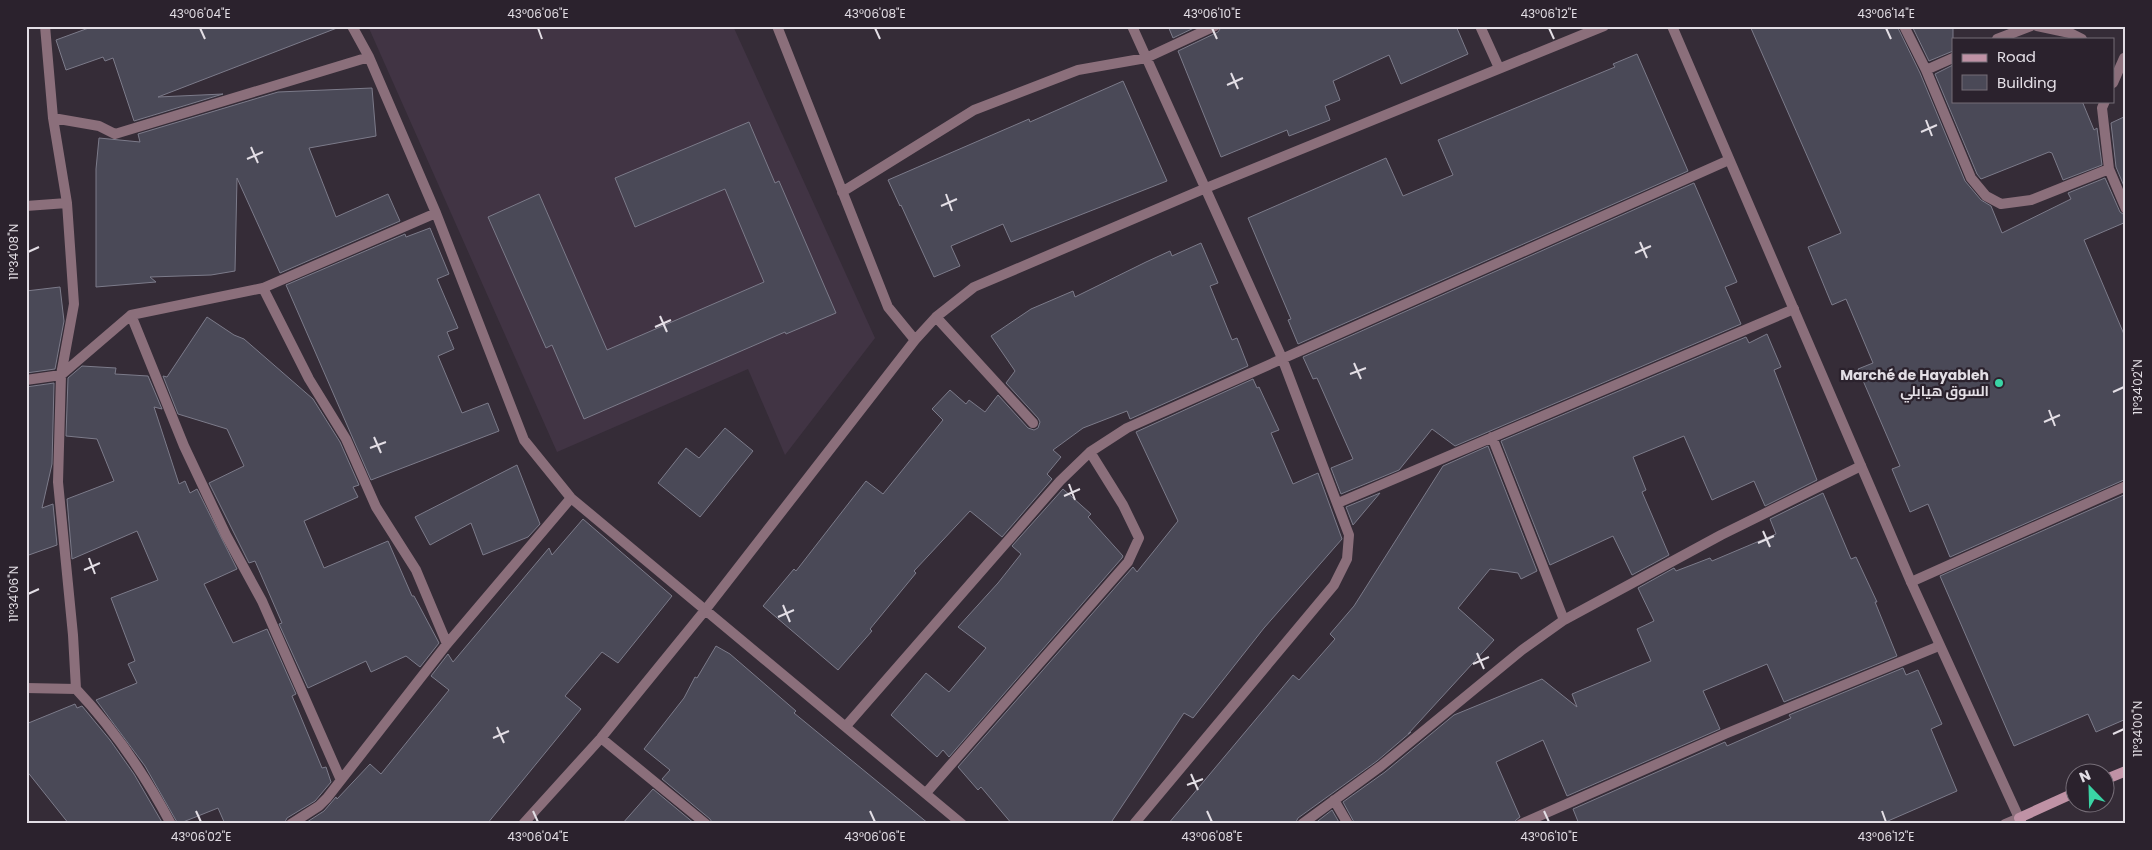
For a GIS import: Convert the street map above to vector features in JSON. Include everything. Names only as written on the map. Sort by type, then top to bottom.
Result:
[{"type":"main road","points":[[2114,776],[2126,771]]},
{"type":"main road","points":[[2020,821],[2064,798]]},
{"type":"street","points":[[45,26],[53,118],[67,203],[74,304],[61,375],[58,482],[73,635],[76,689],[94,707],[140,770],[171,824]]},
{"type":"street","points":[[352,26],[369,57],[436,214],[524,440],[571,498],[962,824]]},
{"type":"street","points":[[777,26],[888,308],[914,340]]},
{"type":"street","points":[[1132,26],[1282,358],[1349,534],[1347,559],[1334,585],[1134,824]]},
{"type":"street","points":[[842,192],[974,110],[1078,70],[1146,58],[1215,26]]},
{"type":"street","points":[[1480,26],[1499,68]]},
{"type":"street","points":[[523,824],[601,738],[706,609],[914,340],[936,316],[974,287],[1206,188],[1604,26]]},
{"type":"street","points":[[1672,26],[1911,582],[2020,821],[2005,824]]},
{"type":"street","points":[[1904,26],[1926,70],[1971,178],[1986,196],[2001,204],[2030,200],[2109,169]]},
{"type":"street","points":[[2000,38],[2031,26]]},
{"type":"street","points":[[2037,26],[2070,33],[2080,38]]},
{"type":"street","points":[[53,118],[99,126],[116,134],[369,57]]},
{"type":"street","points":[[1926,70],[1952,58]]},
{"type":"street","points":[[2114,81],[2125,59]]},
{"type":"street","points":[[2105,102],[2102,108],[2109,169],[2126,209]]},
{"type":"street","points":[[846,726],[1060,481],[1090,452],[1127,428],[1729,160]]},
{"type":"street","points":[[26,206],[67,203]]},
{"type":"street","points":[[26,380],[61,375],[131,315],[263,288],[436,214]]},
{"type":"street","points":[[263,288],[309,379],[346,439],[376,507],[416,570],[447,644]]},
{"type":"street","points":[[1338,503],[1794,308]]},
{"type":"street","points":[[131,315],[184,446],[226,535],[262,601],[340,778]]},
{"type":"street","points":[[936,316],[1032,423]]},
{"type":"street","points":[[1492,437],[1564,620]]},
{"type":"street","points":[[926,793],[1128,562],[1139,538],[1123,505],[1090,452]]},
{"type":"street","points":[[1302,824],[1381,766],[1522,650],[1564,620],[1721,535],[1861,466]]},
{"type":"street","points":[[1911,582],[2126,486]]},
{"type":"street","points":[[291,824],[319,806],[447,644],[571,498]]},
{"type":"street","points":[[1521,824],[1725,734],[1940,646]]},
{"type":"street","points":[[26,688],[76,689]]},
{"type":"street","points":[[601,738],[706,824]]},
{"type":"street","points":[[1334,800],[1348,824]]},
{"type":"shaded area","points":[[368,26],[733,26],[875,338],[785,455],[748,369],[557,452]]},
{"type":"building","points":[[94,26],[336,26],[337,28],[158,97],[223,94],[134,121],[113,58],[105,61],[103,57],[66,70],[56,40]]},
{"type":"building","points":[[1168,26],[1198,26],[1173,38]]},
{"type":"building","points":[[1222,26],[1456,26],[1468,54],[1401,84],[1389,55],[1333,81],[1340,100],[1325,106],[1330,120],[1289,136],[1287,130],[1221,157],[1178,51],[1218,32]]},
{"type":"building","points":[[1750,26],[1897,26],[1920,73],[1965,181],[1981,200],[1991,206],[2002,233],[2071,199],[2068,193],[2105,178],[2120,212],[2126,216],[2126,222],[2084,240],[2126,339],[2126,479],[1950,557],[1928,504],[1910,512],[1892,469],[1900,466],[1858,369],[1873,363],[1846,299],[1832,305],[1808,247],[1841,233]]},
{"type":"building","points":[[1912,26],[1953,26],[1952,51],[1929,61]]},
{"type":"building","points":[[1637,54],[1688,171],[1298,344],[1288,320],[1291,319],[1248,218],[1386,158],[1403,196],[1453,175],[1438,140],[1615,67],[1613,64]]},
{"type":"building","points":[[1952,66],[1952,102],[2082,102],[2094,130],[2097,128],[2102,165],[2063,180],[2052,153],[2049,152],[1981,179],[1977,174],[1935,74]]},
{"type":"building","points":[[1123,81],[1167,181],[1011,242],[1003,224],[951,246],[960,266],[934,277],[888,180],[1029,119],[1030,122]]},
{"type":"building","points":[[372,88],[376,136],[309,148],[336,217],[388,194],[400,221],[280,273],[237,178],[235,271],[211,275],[150,277],[156,282],[96,287],[96,169],[99,138],[140,142],[138,134],[278,92]]},
{"type":"building","points":[[2126,116],[2126,191],[2116,167],[2111,123]]},
{"type":"building","points":[[749,122],[775,183],[779,181],[836,313],[786,334],[785,332],[584,419],[552,345],[546,348],[488,217],[539,194],[607,350],[764,282],[725,189],[635,227],[615,178]]},
{"type":"building","points":[[1694,183],[1737,282],[1725,287],[1741,324],[1455,446],[1432,429],[1399,470],[1341,494],[1331,468],[1353,459],[1317,378],[1313,379],[1303,357]]},
{"type":"building","points":[[430,228],[449,274],[437,279],[458,328],[447,332],[454,349],[438,356],[462,413],[488,403],[499,431],[371,480],[286,285],[405,234],[406,237]]},
{"type":"building","points":[[1201,243],[1218,283],[1210,286],[1232,340],[1237,338],[1248,366],[1130,419],[1127,411],[1083,428],[1053,450],[1061,457],[1047,474],[1052,479],[1002,537],[970,511],[914,571],[916,573],[870,629],[872,631],[838,670],[763,606],[794,569],[796,571],[866,481],[883,494],[943,420],[932,409],[950,390],[966,404],[969,400],[985,412],[998,395],[1028,428],[1034,430],[1038,428],[1040,422],[1038,418],[1006,383],[1015,371],[991,336],[1031,309],[1073,291],[1075,297],[1170,251],[1172,256]]},
{"type":"building","points":[[60,287],[64,321],[55,369],[26,373],[26,291]]},
{"type":"building","points":[[207,317],[234,335],[244,339],[313,399],[340,442],[359,485],[353,487],[358,497],[304,521],[324,568],[388,541],[412,596],[414,596],[439,643],[420,667],[406,656],[371,672],[366,661],[308,688],[279,624],[282,623],[255,561],[249,563],[209,483],[244,466],[227,429],[178,414],[163,376],[167,377]]},
{"type":"building","points":[[1767,334],[1781,367],[1774,370],[1817,480],[1765,506],[1754,481],[1712,500],[1684,436],[1633,457],[1646,490],[1642,492],[1669,555],[1632,575],[1613,536],[1550,565],[1501,441],[1746,337],[1749,343]]},
{"type":"building","points":[[82,366],[116,368],[115,374],[148,376],[162,409],[154,407],[179,484],[185,481],[190,493],[197,489],[237,569],[204,584],[233,643],[267,629],[296,694],[292,696],[322,768],[326,767],[331,782],[315,801],[287,818],[284,824],[225,824],[218,808],[178,824],[145,766],[96,700],[137,683],[128,664],[135,661],[111,598],[158,580],[137,531],[72,559],[67,499],[114,481],[97,439],[66,436],[68,378]]},
{"type":"building","points":[[1253,379],[1257,388],[1259,387],[1279,430],[1271,433],[1293,484],[1318,473],[1342,539],[1264,628],[1193,718],[1184,713],[1110,824],[1012,824],[981,787],[978,790],[958,767],[1133,567],[1137,572],[1178,521],[1136,432]]},
{"type":"building","points":[[54,383],[52,464],[42,508],[53,504],[57,545],[26,556],[26,387]]},
{"type":"building","points":[[725,428],[753,451],[700,517],[658,483],[686,448],[699,458]]},
{"type":"building","points":[[1488,446],[1537,571],[1521,579],[1518,573],[1490,569],[1458,608],[1494,640],[1408,734],[1411,732],[1377,761],[1298,818],[1295,824],[1168,824],[1293,675],[1299,680],[1335,639],[1330,634],[1354,606],[1443,466]]},
{"type":"building","points":[[517,465],[540,524],[528,537],[483,555],[471,523],[430,545],[415,517]]},
{"type":"building","points":[[1063,489],[1091,514],[1088,517],[1123,556],[949,757],[943,750],[937,757],[891,715],[926,673],[949,692],[986,648],[958,627],[998,583],[1021,554],[1012,546]]},
{"type":"building","points":[[1380,493],[1353,525],[1346,507]]},
{"type":"building","points":[[1823,493],[1851,559],[1856,557],[1877,602],[1875,602],[1897,656],[1784,702],[1767,664],[1703,691],[1720,729],[1567,796],[1543,740],[1496,762],[1520,817],[1514,824],[1355,824],[1343,802],[1385,772],[1454,715],[1542,679],[1577,707],[1572,694],[1651,661],[1637,629],[1654,621],[1638,588],[1674,568],[1676,571],[1710,558],[1712,561],[1776,534],[1770,519]]},
{"type":"building","points":[[2126,494],[2126,719],[2096,732],[2088,714],[2014,746],[1940,576]]},
{"type":"building","points":[[583,519],[672,596],[618,663],[602,652],[565,696],[581,709],[487,824],[304,824],[324,811],[370,764],[381,774],[449,690],[431,676],[448,654],[453,662],[549,548],[552,555]]},
{"type":"building","points":[[716,646],[730,654],[796,711],[794,713],[929,824],[713,824],[710,819],[662,779],[670,770],[644,749],[684,698],[695,677],[697,678]]},
{"type":"building","points":[[1903,668],[1906,675],[1918,670],[1942,724],[1931,729],[1957,791],[1881,824],[1579,824],[1573,809],[1725,742],[1727,746],[1791,718],[1789,715]]},
{"type":"building","points":[[75,704],[77,708],[82,706],[110,740],[134,774],[163,824],[69,824],[26,770],[26,724]]},
{"type":"building","points":[[653,789],[695,824],[622,824]]},
{"type":"building","points":[[1332,810],[1340,824],[1314,824]]},
{"type":"place","name":"Marché de Hayableh السوق هيابلي","points":[[1999,383]]}]
